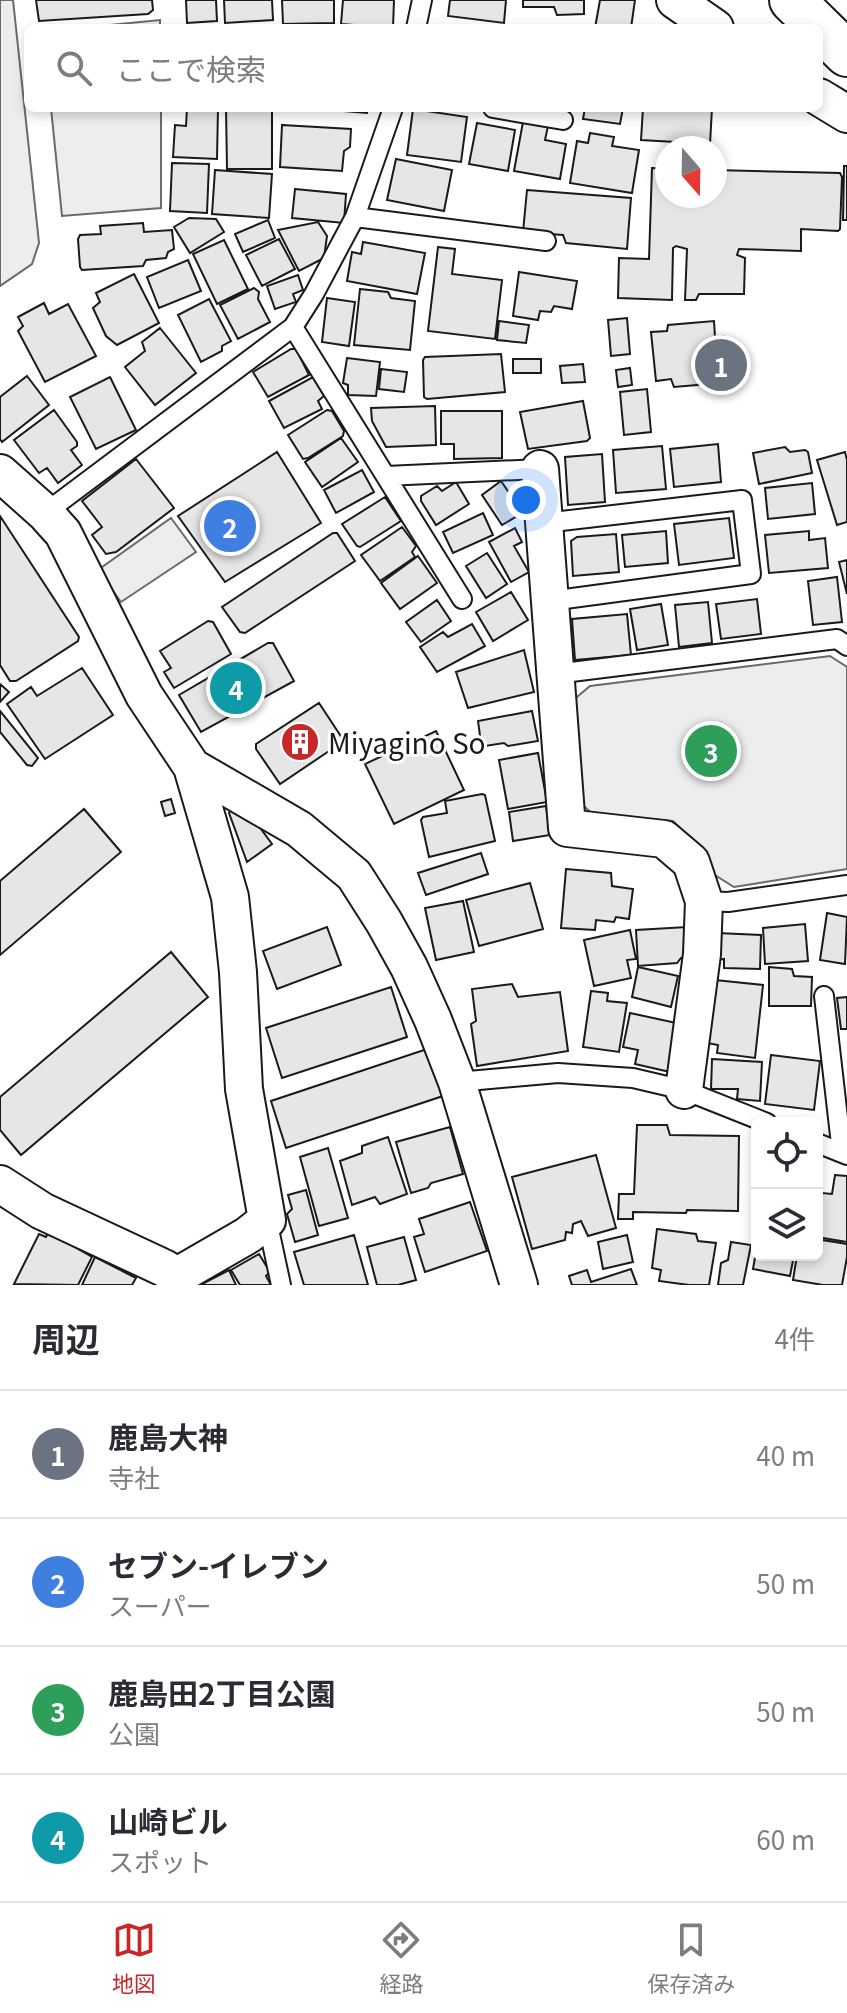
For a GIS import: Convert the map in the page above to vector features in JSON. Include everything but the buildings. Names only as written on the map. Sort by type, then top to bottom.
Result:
[{"type":"street","points":[[675,0],[709,24]]},
{"type":"street","points":[[792,0],[816,24]]},
{"type":"street","points":[[823,30],[847,54]]},
{"type":"street","points":[[823,99],[847,114]]},
{"type":"street","points":[[540,469],[567,828],[664,839],[691,862],[704,901],[702,954],[684,1090]]},
{"type":"street","points":[[0,473],[63,533],[144,695],[192,767],[230,897],[238,972],[244,1089],[267,1220],[174,1280],[164,1268],[42,1211],[0,1184]]},
{"type":"street","points":[[192,767],[299,829],[354,875],[384,922],[409,967],[457,1082],[519,1285]]},
{"type":"lane","points":[[417,24],[422,0]]},
{"type":"lane","points":[[45,513],[293,327],[355,217],[392,112]]},
{"type":"lane","points":[[516,112],[563,120]]},
{"type":"lane","points":[[355,217],[546,241]]},
{"type":"lane","points":[[293,327],[462,599]]},
{"type":"lane","points":[[386,476],[540,469]]},
{"type":"lane","points":[[544,523],[742,500],[751,574],[550,601]]},
{"type":"lane","points":[[555,674],[837,639],[847,646]]},
{"type":"lane","points":[[704,901],[728,902],[847,885]]},
{"type":"lane","points":[[823,1145],[844,1154],[824,996]]},
{"type":"lane","points":[[457,1082],[558,1073],[633,1078],[684,1090],[752,1117]]},
{"type":"lane","points":[[267,1220],[281,1285]]},
{"type":"shaded area","points":[[0,0],[13,0],[39,243],[32,264],[0,286]]},
{"type":"shaded area","points":[[160,20],[160,24],[120,24]]},
{"type":"shaded area","points":[[51,112],[161,112],[161,208],[62,216]]},
{"type":"shaded area","points":[[171,518],[196,552],[121,602],[98,570]]},
{"type":"shaded area","points":[[830,656],[847,667],[847,869],[734,887],[710,872],[707,855],[673,821],[595,816],[578,801],[571,702],[590,686]]},
{"type":"place","name":"鹿島大神","points":[[721,365]]},
{"type":"place","name":"セブン-イレブン","points":[[230,526]]},
{"type":"place","name":"山崎ビル","points":[[236,688]]},
{"type":"place","name":"Miyagino So","points":[[300,742]]},
{"type":"place","name":"鹿島田2丁目公園","points":[[711,751]]}]
